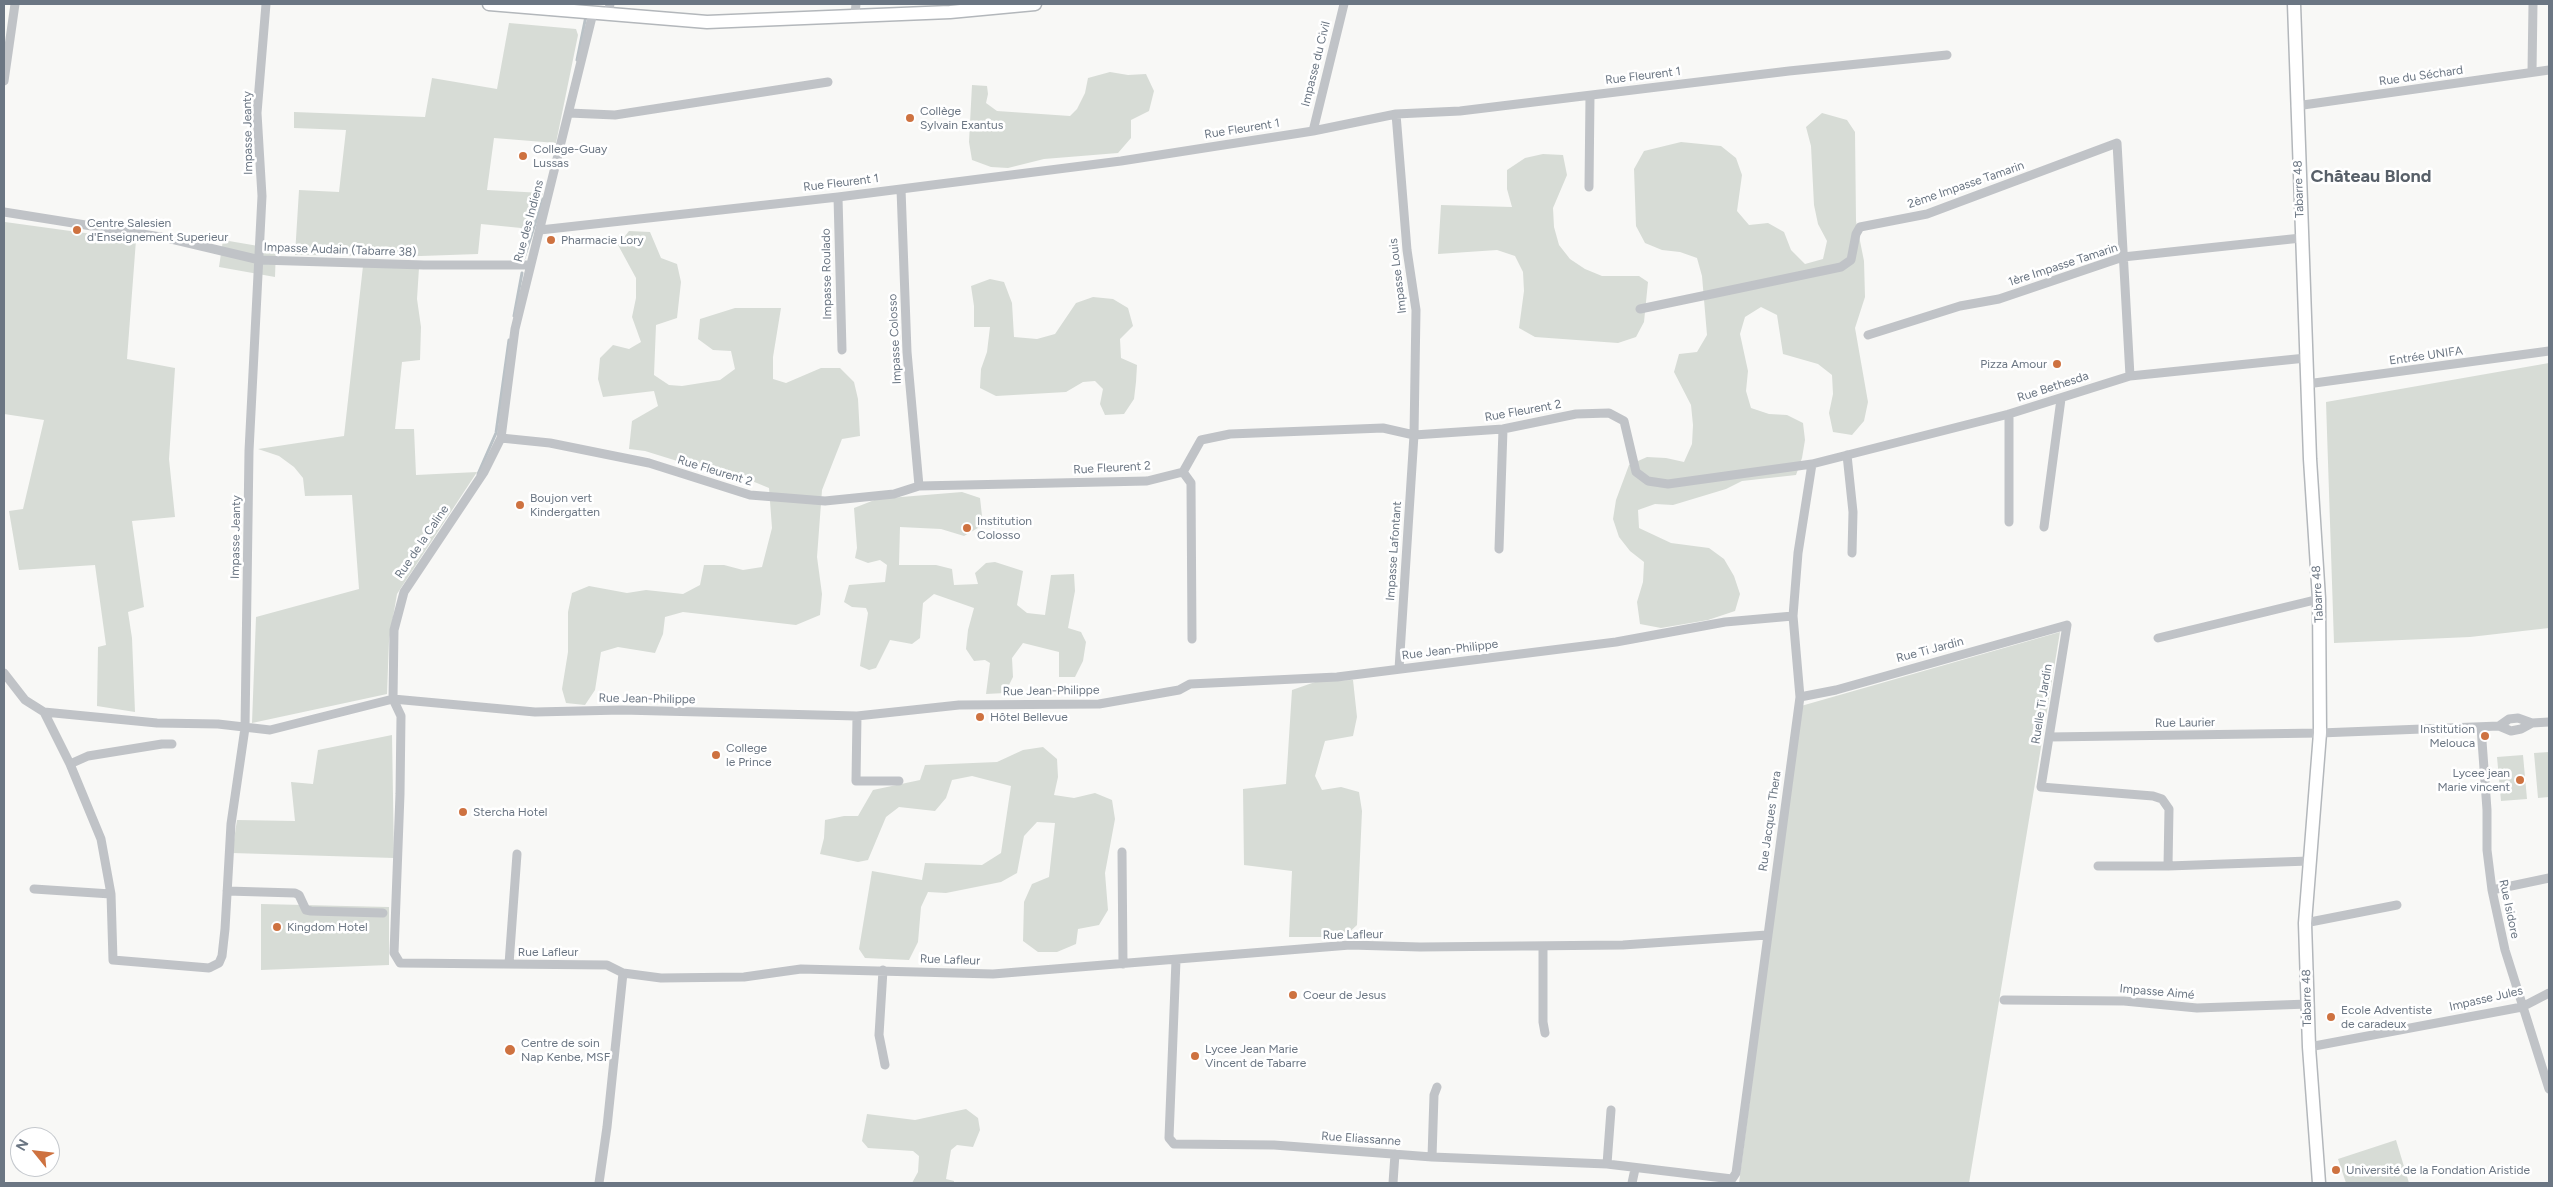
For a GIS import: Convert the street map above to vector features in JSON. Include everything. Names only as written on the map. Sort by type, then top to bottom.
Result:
[{"type":"street","points":[[4,81],[15,4]]},
{"type":"street","name":"Impasse Jeanty","points":[[111,894],[113,960],[209,968],[219,963],[222,956],[231,824],[245,728],[249,451],[262,196],[258,113],[266,4]]},
{"type":"street","points":[[489,4],[593,13],[609,9],[707,22],[856,9],[949,8],[1035,4]]},
{"type":"street","name":"Impasse du Civil","points":[[1313,131],[1344,4]]},
{"type":"street","name":"Tabarre 48","points":[[2294,4],[2307,384],[2319,599],[2320,733],[2305,923],[2309,1046],[2319,1183]]},
{"type":"street","points":[[2532,72],[2533,4]]},
{"type":"street","name":"Rue des Indiens","points":[[501,438],[515,329],[593,13]]},
{"type":"street","name":"Rue Fleurent 1","points":[[540,230],[900,189],[1122,161],[1313,131],[1396,114],[1460,111],[1846,64],[1947,55]]},
{"type":"street","name":"Rue du Séchard","points":[[2296,106],[2549,70]]},
{"type":"street","points":[[569,113],[615,115],[828,82]]},
{"type":"street","points":[[1589,187],[1590,96]]},
{"type":"street","name":"Impasse Louis","points":[[1396,114],[1407,250],[1416,310],[1414,435]]},
{"type":"street","name":"2ème Impasse Tamarin","points":[[1640,309],[1841,268],[1851,260],[1856,234],[1860,227],[1927,214],[2117,143],[2123,257]]},
{"type":"street","name":"Impasse Colosso","points":[[900,189],[906,352],[919,486]]},
{"type":"street","name":"Impasse Roulado","points":[[838,196],[842,350]]},
{"type":"street","name":"Impasse Audain (Tabarre 38)","points":[[4,212],[167,238],[260,260],[424,265],[530,265]]},
{"type":"street","name":"1ère Impasse Tamarin","points":[[1868,335],[1960,306],[1999,299],[2123,257],[2301,238]]},
{"type":"street","points":[[2123,257],[2130,376]]},
{"type":"street","name":"Entrée UNIFA","points":[[2307,384],[2549,351]]},
{"type":"street","name":"Rue Bethesda","points":[[1812,464],[2009,414],[2130,376],[2306,358]]},
{"type":"street","points":[[2044,527],[2062,398]]},
{"type":"street","name":"Rue Fleurent 2","points":[[501,438],[550,443],[649,464],[750,495],[826,502],[894,494],[919,486],[1148,481],[1183,472],[1201,440],[1230,434],[1383,428],[1414,435],[1503,429],[1576,414],[1609,413],[1624,421],[1636,472],[1648,481],[1668,484],[1812,464]]},
{"type":"street","points":[[2009,414],[2009,522]]},
{"type":"street","points":[[1499,549],[1503,429]]},
{"type":"street","name":"Impasse Lafontant","points":[[1399,669],[1414,435]]},
{"type":"street","name":"Rue de la Caline","points":[[393,699],[394,630],[404,592],[484,472],[501,438]]},
{"type":"street","points":[[1847,455],[1852,512],[1852,553]]},
{"type":"street","name":"Rue Jacques Thera","points":[[1732,1179],[1736,1173],[1800,697],[1793,616],[1798,553],[1812,464]]},
{"type":"street","points":[[1183,472],[1191,483],[1192,639]]},
{"type":"street","points":[[2158,638],[2319,599]]},
{"type":"street","name":"Rue Jean-Philippe","points":[[44,712],[270,730],[393,699],[535,712],[622,710],[857,716],[959,705],[1099,704],[1179,690],[1190,684],[1337,677],[1616,642],[1725,622],[1793,616]]},
{"type":"street","name":"Rue Ti Jardin","points":[[1800,697],[1836,690],[2068,625]]},
{"type":"street","name":"Ruelle Ti Jardin","points":[[2068,625],[2040,788],[2153,796],[2162,799],[2169,808],[2168,866]]},
{"type":"street","points":[[4,672],[25,700],[44,712],[70,764],[101,839],[111,894],[34,889]]},
{"type":"street","name":"Rue Lafleur","points":[[393,699],[400,716],[400,794],[394,953],[400,963],[606,965],[623,973],[661,978],[744,977],[801,970],[883,970],[993,974],[1350,945],[1622,945],[1767,935]]},
{"type":"street","points":[[857,716],[856,781],[899,781]]},
{"type":"street","name":"Rue Laurier","points":[[2049,737],[2320,733],[2499,726],[2512,730],[2521,729],[2532,723],[2549,722]]},
{"type":"street","name":"Rue Isidore","points":[[2481,727],[2487,810],[2487,850],[2492,890],[2505,950],[2549,1089]]},
{"type":"street","points":[[70,764],[88,756],[172,744]]},
{"type":"street","points":[[1122,852],[1123,964]]},
{"type":"street","points":[[509,964],[517,854]]},
{"type":"street","points":[[2098,866],[2168,866],[2309,861]]},
{"type":"street","points":[[2492,890],[2549,878]]},
{"type":"street","points":[[227,892],[295,893],[299,895],[306,910],[383,913]]},
{"type":"street","points":[[2305,923],[2397,905]]},
{"type":"street","points":[[1543,946],[1543,1022],[1545,1033]]},
{"type":"street","name":"Rue Eliassanne","points":[[1176,960],[1169,1138],[1171,1142],[1274,1145],[1432,1157],[1607,1164],[1732,1179]]},
{"type":"street","points":[[883,970],[879,1034],[885,1065]]},
{"type":"street","points":[[599,1183],[623,973]]},
{"type":"street","name":"Impasse Jules","points":[[2309,1046],[2522,1007],[2549,993]]},
{"type":"street","name":"Impasse Aimé","points":[[2004,1000],[2124,1000],[2197,1008],[2308,1004]]},
{"type":"street","points":[[1432,1157],[1434,1095],[1437,1087]]},
{"type":"street","points":[[1607,1164],[1611,1110]]},
{"type":"street","points":[[1393,1183],[1395,1154]]},
{"type":"street","points":[[1632,1183],[1635,1168]]},
{"type":"shaded area","points":[[509,23],[576,29],[578,35],[556,143],[494,138],[487,190],[543,193],[531,229],[481,224],[478,254],[421,256],[295,255],[299,190],[339,192],[346,130],[294,128],[294,112],[425,117],[432,78],[497,89]]},
{"type":"shaded area","points":[[1110,72],[1128,75],[1146,74],[1154,91],[1149,111],[1131,120],[1131,138],[1118,153],[1044,159],[1008,168],[991,167],[972,160],[969,142],[972,85],[987,86],[986,103],[997,111],[1070,116],[1077,109],[1085,93],[1088,78]]},
{"type":"shaded area","points":[[1822,113],[1847,120],[1855,132],[1856,221],[1864,261],[1865,297],[1855,328],[1868,402],[1864,421],[1852,435],[1833,432],[1829,413],[1833,394],[1832,375],[1818,364],[1783,354],[1777,315],[1761,307],[1745,317],[1740,334],[1748,371],[1746,391],[1751,408],[1769,414],[1787,415],[1803,423],[1805,440],[1802,458],[1796,475],[1742,481],[1726,489],[1673,505],[1655,504],[1638,510],[1639,528],[1671,543],[1709,548],[1724,559],[1734,576],[1740,594],[1735,611],[1708,620],[1661,628],[1640,624],[1637,602],[1643,582],[1644,562],[1630,551],[1619,537],[1613,519],[1616,500],[1629,465],[1647,457],[1666,458],[1684,462],[1692,444],[1691,405],[1674,372],[1679,354],[1697,352],[1707,335],[1702,276],[1697,258],[1680,252],[1662,250],[1645,243],[1636,226],[1634,169],[1644,151],[1681,142],[1721,146],[1736,158],[1742,175],[1737,211],[1749,225],[1768,223],[1784,232],[1791,250],[1805,264],[1823,259],[1827,241],[1818,224],[1814,205],[1811,146],[1806,127]]},
{"type":"shaded area","points":[[1543,154],[1563,155],[1567,175],[1553,208],[1554,227],[1559,245],[1570,259],[1585,269],[1602,276],[1639,276],[1648,282],[1644,322],[1636,337],[1618,343],[1535,337],[1519,328],[1524,291],[1523,272],[1515,256],[1497,250],[1438,254],[1441,205],[1512,207],[1507,189],[1507,170],[1525,158]]},
{"type":"shaded area","points":[[5,222],[136,240],[127,359],[175,368],[169,459],[175,517],[132,521],[144,607],[128,612],[132,638],[135,712],[97,706],[98,647],[106,645],[95,565],[19,570],[9,511],[23,509],[44,420],[4,414]]},
{"type":"shaded area","points":[[629,231],[650,232],[661,258],[677,264],[681,282],[677,318],[656,325],[654,375],[669,385],[682,386],[720,380],[735,369],[731,351],[713,350],[698,339],[700,319],[735,308],[781,308],[773,357],[773,379],[786,383],[821,368],[840,368],[854,382],[858,399],[860,436],[842,439],[822,490],[817,557],[822,594],[820,615],[796,625],[683,612],[665,617],[663,634],[655,653],[618,647],[601,652],[595,690],[585,705],[566,703],[562,689],[568,652],[568,612],[572,593],[589,586],[627,593],[646,590],[683,594],[700,585],[704,565],[724,565],[743,570],[762,567],[772,528],[769,488],[752,481],[716,473],[645,451],[629,449],[632,421],[658,406],[654,391],[603,397],[598,379],[600,358],[613,345],[629,349],[641,342],[632,317],[636,298],[636,278],[618,245]]},
{"type":"shaded area","points":[[223,240],[276,249],[275,277],[219,267]]},
{"type":"shaded area","points":[[363,266],[419,268],[417,299],[421,327],[420,360],[402,362],[395,429],[414,429],[416,475],[477,472],[397,594],[389,641],[387,694],[252,723],[256,617],[359,589],[352,495],[305,496],[303,478],[294,467],[279,456],[258,449],[344,436]]},
{"type":"shaded area","points":[[990,279],[1004,282],[1012,303],[1014,337],[1037,339],[1055,334],[1076,303],[1093,297],[1113,299],[1128,308],[1133,326],[1120,339],[1121,358],[1137,365],[1134,399],[1124,414],[1105,415],[1100,404],[1103,389],[1095,381],[1083,382],[1066,392],[996,396],[980,388],[981,369],[987,352],[990,327],[974,327],[974,306],[971,286]]},
{"type":"shaded area","points":[[2549,363],[2549,628],[2470,637],[2334,643],[2326,402]]},
{"type":"shaded area","points":[[962,492],[980,498],[983,525],[964,536],[941,529],[900,527],[899,565],[936,565],[952,569],[954,585],[978,584],[975,573],[986,563],[995,562],[1023,571],[1017,605],[1027,613],[1045,615],[1051,575],[1074,574],[1075,591],[1068,628],[1081,632],[1086,642],[1083,661],[1075,677],[1059,677],[1059,652],[1023,643],[1012,658],[1013,677],[1005,693],[986,694],[990,663],[985,660],[974,661],[966,649],[968,630],[974,608],[934,594],[923,603],[920,638],[912,644],[890,640],[876,668],[869,670],[860,666],[868,613],[866,608],[852,607],[844,602],[849,585],[885,582],[887,565],[880,560],[868,563],[855,558],[857,548],[854,508],[877,499]]},
{"type":"shaded area","points":[[2060,632],[1969,1183],[1739,1183],[1801,706]]},
{"type":"shaded area","points":[[1353,680],[1357,717],[1353,736],[1325,741],[1315,776],[1322,790],[1341,787],[1359,792],[1362,811],[1357,925],[1344,937],[1289,937],[1292,871],[1244,865],[1243,789],[1286,784],[1292,690],[1318,681]]},
{"type":"shaded area","points":[[392,735],[394,858],[232,853],[237,820],[295,821],[291,782],[313,784],[318,750]]},
{"type":"shaded area","points":[[1043,747],[1057,759],[1058,777],[1054,795],[1074,798],[1095,793],[1112,800],[1115,819],[1105,873],[1108,910],[1099,925],[1078,929],[1076,944],[1057,952],[1038,952],[1023,941],[1024,902],[1032,884],[1049,877],[1055,823],[1037,822],[1024,836],[1017,873],[1001,882],[946,893],[928,892],[921,907],[918,942],[909,960],[865,958],[859,949],[872,871],[922,880],[925,863],[982,865],[1001,853],[1011,786],[972,776],[952,780],[946,798],[935,811],[899,807],[886,817],[868,860],[858,862],[820,854],[824,838],[825,820],[844,816],[858,816],[873,790],[920,780],[925,765],[997,762],[1023,750]]},
{"type":"shaded area","points":[[2549,752],[2549,797],[2538,798],[2534,753]]},
{"type":"shaded area","points":[[2523,755],[2527,799],[2501,801],[2497,757]]},
{"type":"shaded area","points":[[261,904],[389,907],[389,965],[261,970]]},
{"type":"shaded area","points":[[966,1109],[978,1118],[980,1130],[973,1147],[957,1145],[951,1150],[946,1179],[954,1181],[954,1183],[912,1183],[918,1172],[919,1156],[913,1151],[868,1148],[862,1141],[867,1114],[915,1120]]},
{"type":"shaded area","points":[[2396,1140],[2409,1183],[2346,1183],[2338,1159]]},
{"type":"waterway","points":[[577,60],[586,16]]},
{"type":"waterway","points":[[524,258],[543,199]]},
{"type":"waterway","points":[[514,316],[522,273]]},
{"type":"waterway","points":[[478,474],[496,433],[509,340]]},
{"type":"place","name":"Collège Sylvain Exantus","points":[[910,118]]},
{"type":"place","name":"College-Guay Lussas","points":[[523,156]]},
{"type":"place","name":"Centre Salesien d'Enseignement Superieur","points":[[77,230]]},
{"type":"place","name":"Pharmacie Lory","points":[[551,240]]},
{"type":"place","name":"Pizza Amour","points":[[2057,364]]},
{"type":"place","name":"Boujon vert Kindergatten","points":[[520,505]]},
{"type":"place","name":"Institution Colosso","points":[[967,528]]},
{"type":"place","name":"Hôtel Bellevue","points":[[980,717]]},
{"type":"place","name":"Institution Melouca","points":[[2485,736]]},
{"type":"place","name":"College le Prince","points":[[716,755]]},
{"type":"place","name":"Lycee jean Marie vincent","points":[[2520,780]]},
{"type":"place","name":"Stercha Hotel","points":[[463,812]]},
{"type":"place","name":"Kingdom Hotel","points":[[277,927]]},
{"type":"place","name":"Coeur de Jesus","points":[[1293,995]]},
{"type":"place","name":"Ecole Adventiste de caradeux","points":[[2331,1017]]},
{"type":"place","name":"Centre de soin Nap Kenbe, MSF","points":[[510,1050]]},
{"type":"place","name":"Lycee Jean Marie Vincent de Tabarre","points":[[1195,1056]]},
{"type":"place","name":"Université de la Fondation Aristide","points":[[2336,1170]]},
{"type":"district","name":"Château Blond","points":[[2371,177]]}]
